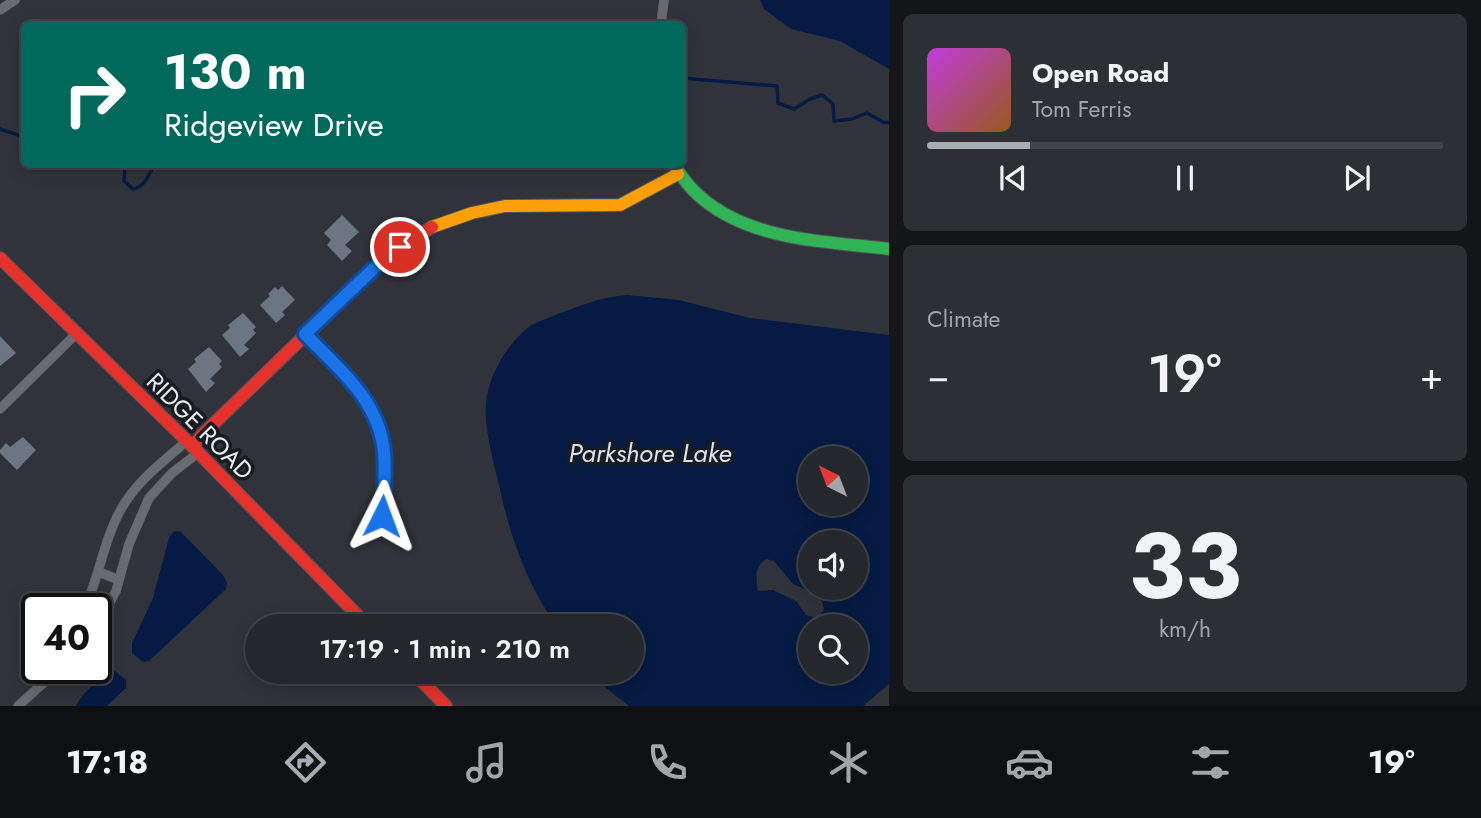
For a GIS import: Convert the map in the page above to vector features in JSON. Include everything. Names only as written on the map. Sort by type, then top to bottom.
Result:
[{"type":"street","points":[[0,10],[15,0]]},
{"type":"street","points":[[661,21],[664,0]]},
{"type":"street","points":[[112,597],[129,544],[149,498],[201,436],[388,255],[438,224],[505,206],[620,205],[675,169],[707,204],[743,225],[793,236],[889,249]]},
{"type":"street","name":"RIDGE ROAD","points":[[0,258],[356,614]]},
{"type":"street","points":[[0,409],[76,334]]},
{"type":"street","points":[[305,334],[354,384],[374,413],[384,453],[382,516]]},
{"type":"street","points":[[90,593],[117,515],[133,490],[192,447]]},
{"type":"street","points":[[99,572],[119,580]]},
{"type":"street","points":[[18,706],[40,684]]},
{"type":"street","points":[[425,684],[446,706]]},
{"type":"water","points":[[760,0],[889,0],[889,69],[840,41],[791,29],[764,9]]},
{"type":"water","name":"Parkshore Lake","points":[[627,295],[679,300],[750,318],[889,335],[889,684],[863,706],[629,706],[603,684],[644,684],[644,614],[547,612],[522,563],[505,511],[488,437],[486,404],[500,360],[522,333],[539,321],[599,300]],"holes":[[[798,530],[868,530],[868,600],[821,600],[824,610],[820,614],[868,614],[868,684],[798,684],[798,614],[805,614],[796,601],[773,590],[758,591],[757,573],[759,566],[766,559],[774,561],[793,584],[798,586]]]},
{"type":"water","points":[[174,531],[180,531],[223,575],[227,583],[226,589],[149,661],[143,662],[132,653],[132,643],[153,598],[169,538]]},
{"type":"water","points":[[115,671],[126,680],[126,688],[107,706],[76,706],[95,684],[112,684],[112,673]]},
{"type":"building","points":[[342,215],[359,232],[345,245],[352,251],[342,261],[327,245],[331,240],[324,233]]},
{"type":"building","points":[[282,286],[295,300],[282,312],[285,315],[276,323],[260,305],[275,287],[278,290]]},
{"type":"building","points":[[243,313],[256,327],[253,330],[256,333],[244,345],[249,349],[240,357],[222,335],[230,328],[228,325]]},
{"type":"building","points":[[0,336],[16,353],[0,366]]},
{"type":"building","points":[[209,347],[222,361],[219,364],[222,367],[210,379],[215,383],[206,392],[188,369],[196,362],[194,359]]},
{"type":"building","points":[[23,437],[36,450],[17,470],[0,450],[6,443],[10,447]]},
{"type":"waterway","points":[[686,78],[777,86],[778,103],[794,109],[822,95],[833,104],[834,121],[852,119],[867,113],[889,123]]},
{"type":"waterway","points":[[0,129],[21,136]]},
{"type":"waterway","points":[[125,168],[124,181],[133,189],[144,183],[152,168]]},
{"type":"traffic: fast","points":[[676,168],[693,190],[713,207],[736,220],[786,236],[889,249]]},
{"type":"traffic: slow","points":[[432,227],[472,213],[505,206],[620,205],[678,174]]},
{"type":"traffic: jam","points":[[193,447],[201,436],[388,255],[432,227]]},
{"type":"traffic: jam","points":[[0,258],[187,441],[356,614]]},
{"type":"traffic: jam","points":[[305,334],[353,384],[372,412],[383,445],[385,462],[382,516]]},
{"type":"traffic: jam","points":[[425,684],[446,706]]},
{"type":"route","points":[[382,516],[384,453],[374,413],[354,384],[305,334],[388,255],[400,247]]}]
